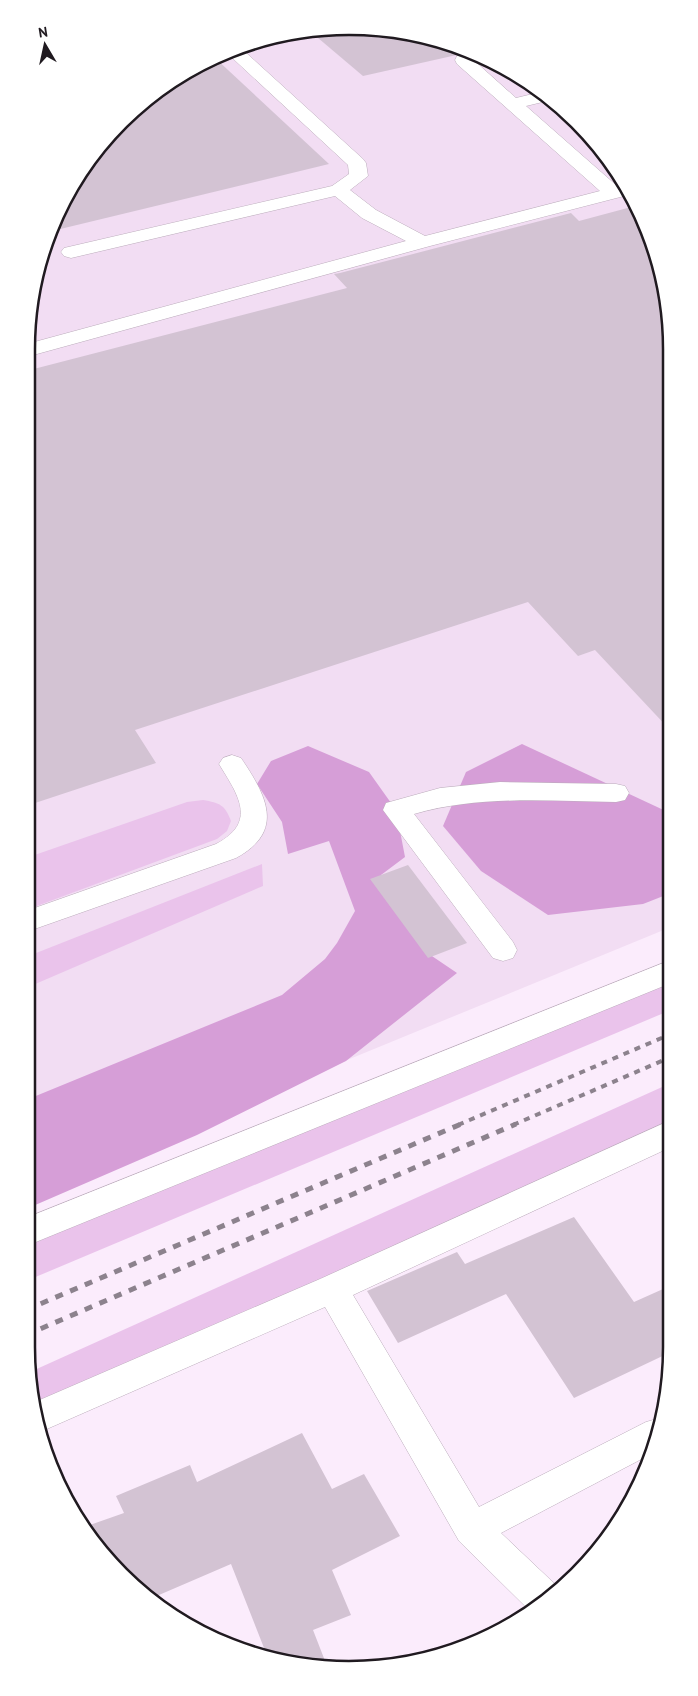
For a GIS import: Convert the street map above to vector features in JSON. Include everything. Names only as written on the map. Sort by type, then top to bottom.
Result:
[{"type":"street","points":[[71,252],[338,190],[360,176],[357,163],[239,55]]},
{"type":"street","points":[[463,60],[513,104],[619,191]]},
{"type":"street","points":[[513,104],[537,98]]},
{"type":"street","points":[[338,190],[369,214],[423,242]]},
{"type":"street","points":[[35,349],[423,242],[619,191]]},
{"type":"street","points":[[35,919],[226,851],[244,840],[253,826],[254,806],[248,788],[232,764]]},
{"type":"street","points":[[503,950],[396,810],[440,797],[500,791],[616,792]]},
{"type":"street","points":[[35,1228],[663,974]]},
{"type":"street","points":[[43,1415],[332,1290],[663,1136]]},
{"type":"street","points":[[332,1290],[472,1529],[540,1596]]},
{"type":"street","points":[[472,1529],[649,1438]]},
{"type":"shaded area","points":[[349,35],[390,38],[410,41],[450,52],[488,67],[506,77],[556,113],[598,158],[631,210],[646,248],[657,288],[663,349],[663,930],[35,1188],[35,349],[41,288],[52,248],[67,210],[100,158],[142,113],[175,88],[210,67],[268,46],[288,41],[328,36]]},
{"type":"shaded area","points":[[522,744],[663,810],[663,896],[643,904],[548,915],[481,871],[443,826],[466,772]]},
{"type":"shaded area","points":[[308,746],[369,772],[396,810],[405,857],[381,875],[423,950],[457,973],[346,1061],[197,1135],[35,1205],[35,1096],[282,995],[325,959],[337,943],[355,911],[329,841],[288,854],[282,822],[257,784],[271,761]]},
{"type":"shaded area","points":[[203,800],[214,802],[224,808],[231,821],[227,831],[217,839],[35,907],[35,855],[187,802]]},
{"type":"shaded area","points":[[262,864],[263,886],[35,984],[35,953]]},
{"type":"shaded area","points":[[663,974],[663,1013],[35,1277],[35,1233]]},
{"type":"shaded area","points":[[663,1087],[663,1134],[42,1414],[36,1369]]},
{"type":"building","points":[[349,35],[390,38],[410,41],[458,55],[363,76],[317,37]]},
{"type":"building","points":[[220,63],[329,164],[59,229],[67,210],[88,175],[127,127],[175,88]]},
{"type":"building","points":[[630,207],[646,248],[657,288],[663,349],[663,723],[595,650],[578,656],[528,602],[135,730],[156,763],[35,803],[35,369],[347,288],[334,274],[571,213],[579,221]]},
{"type":"building","points":[[408,865],[467,943],[428,958],[370,879]]},
{"type":"building","points":[[574,1217],[634,1302],[663,1289],[663,1356],[574,1398],[506,1294],[398,1343],[367,1291],[457,1252],[465,1264]]},
{"type":"building","points":[[302,1433],[332,1489],[364,1474],[400,1536],[332,1570],[351,1615],[313,1630],[325,1660],[288,1655],[264,1649],[231,1564],[158,1596],[127,1569],[91,1525],[124,1513],[116,1496],[190,1465],[197,1482]]},
{"type":"railway","points":[[458,1125],[663,1037]]},
{"type":"railway","points":[[513,1125],[663,1060]]},
{"type":"railway","points":[[35,1306],[461,1124]]},
{"type":"railway","points":[[35,1331],[516,1124]]}]
